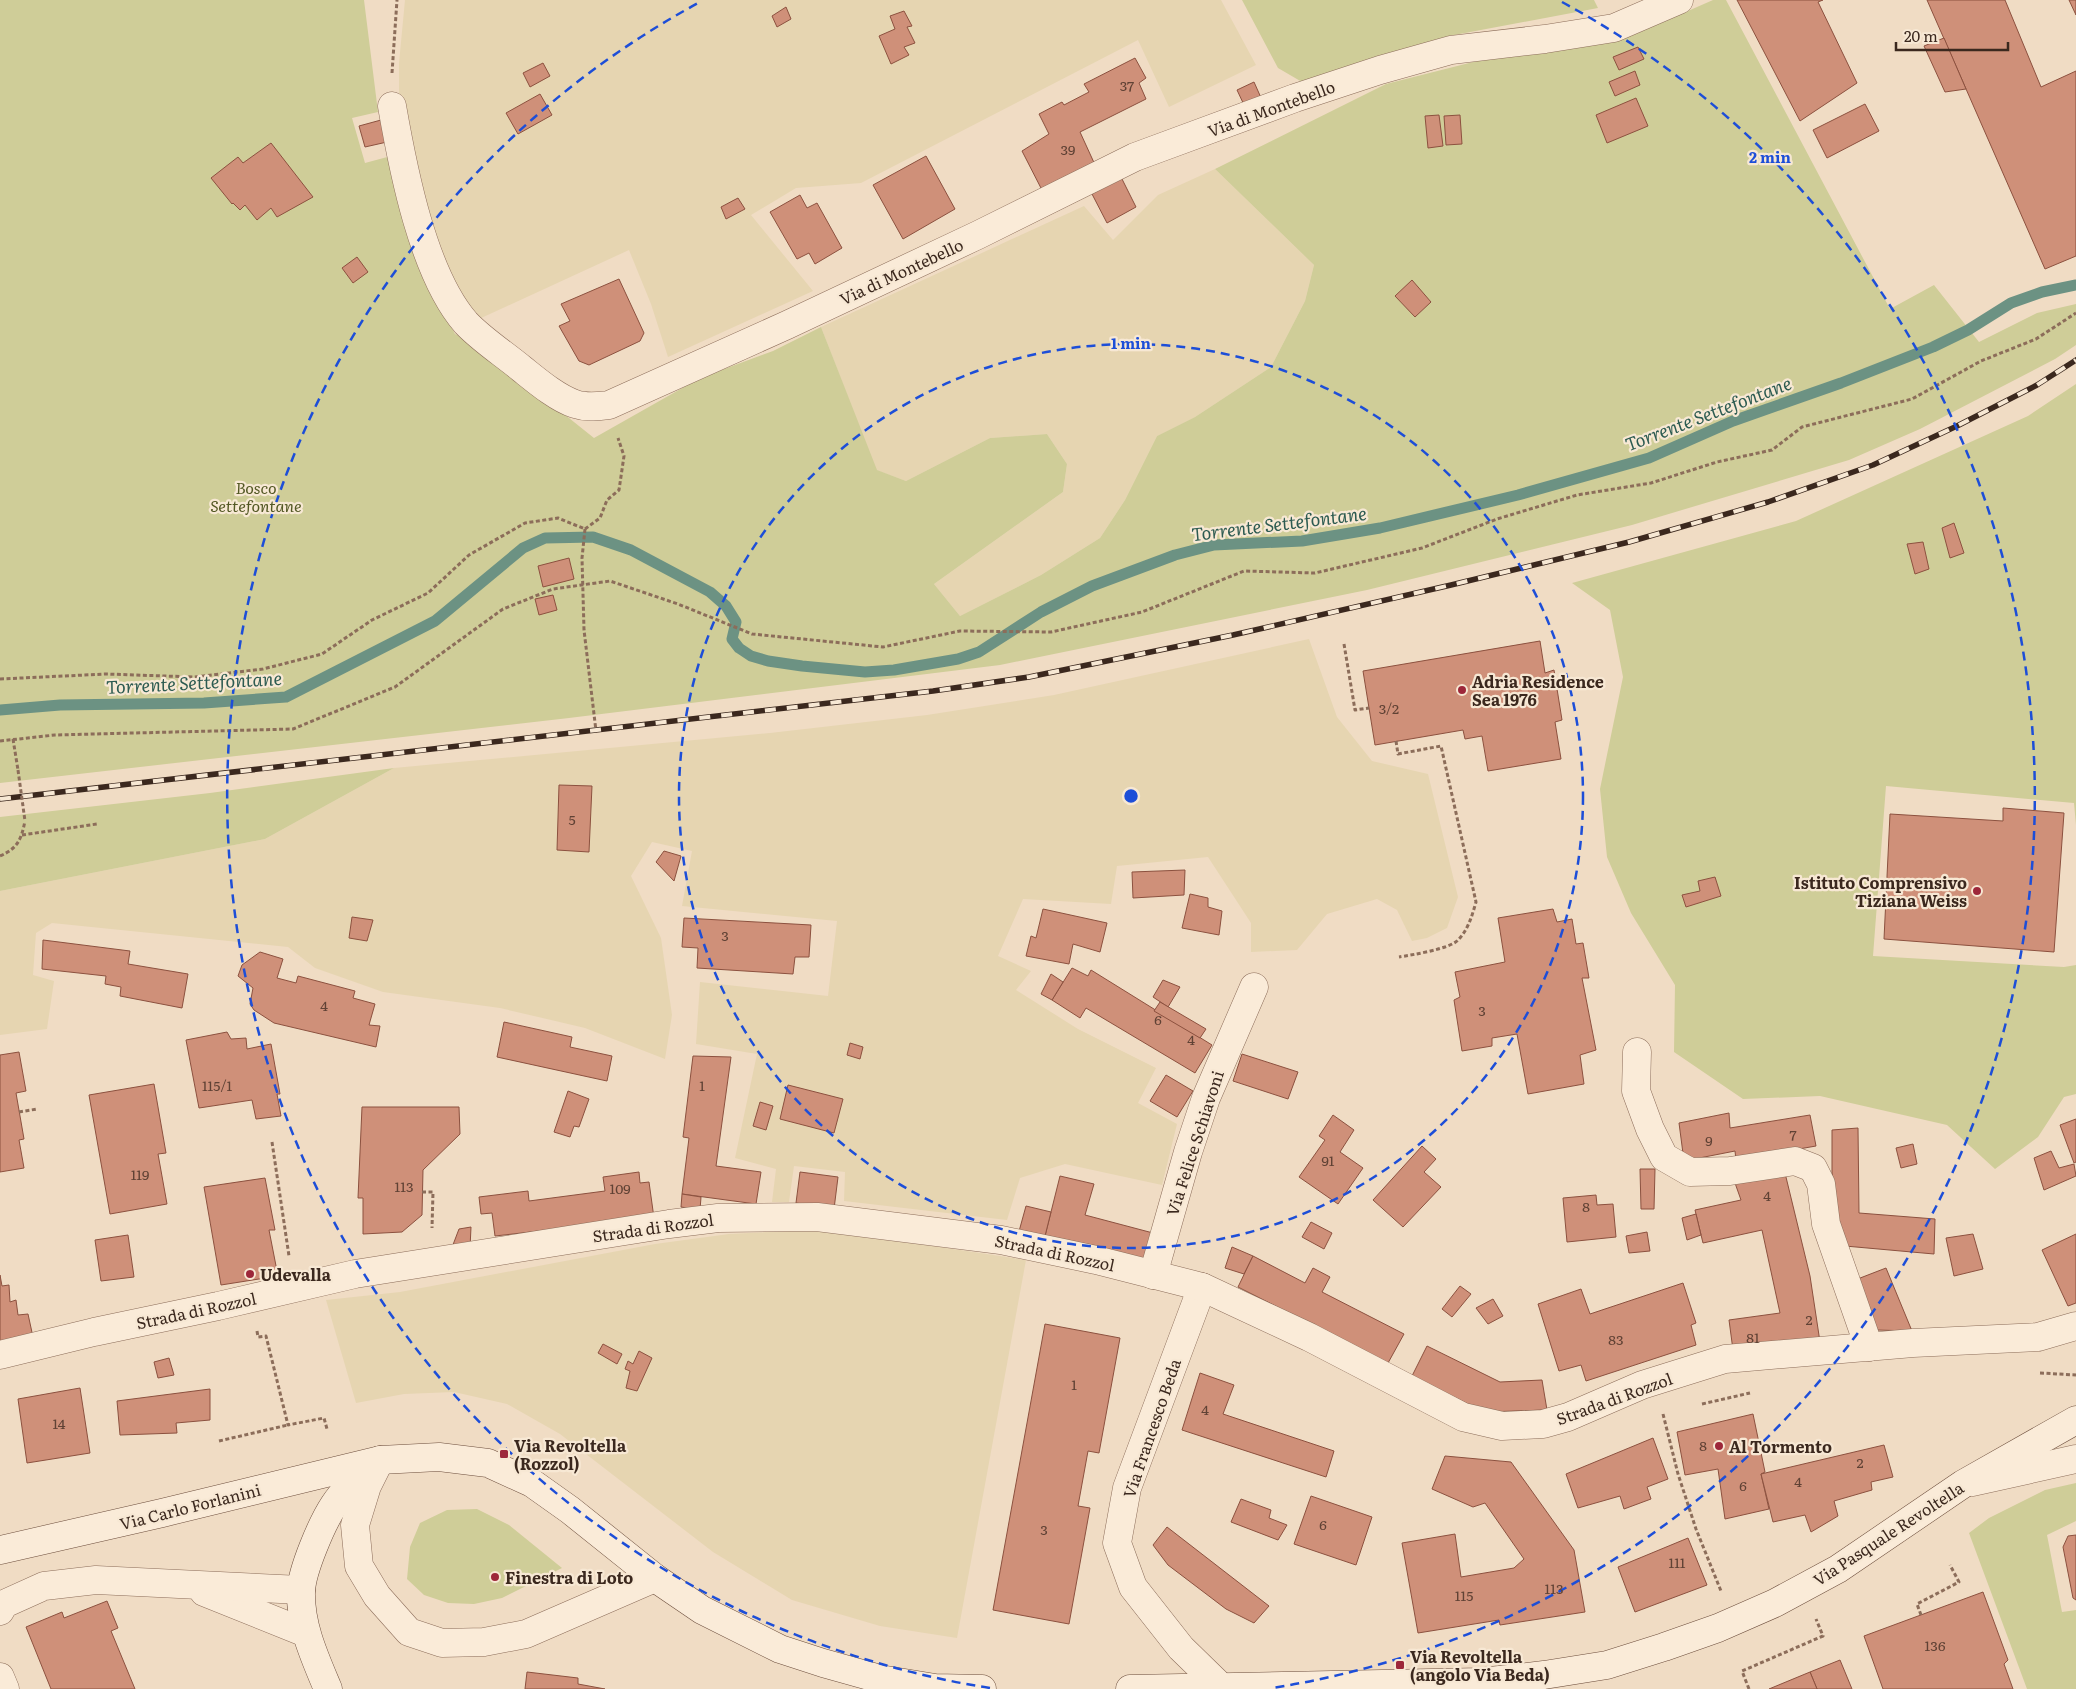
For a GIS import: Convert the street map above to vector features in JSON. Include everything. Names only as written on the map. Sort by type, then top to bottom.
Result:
[{"type":"street","name":"Via di Montebello","points":[[392,106],[413,204],[442,286],[456,310],[467,324],[542,385],[575,404],[591,407],[609,405],[787,325],[1144,154],[1295,98],[1380,70],[1452,50],[1545,39],[1614,28],[1680,0]]},
{"type":"street","name":"Via Felice Schiavoni","points":[[1153,1275],[1188,1152],[1206,1098],[1254,987]]},
{"type":"street","points":[[1637,1052],[1636,1091],[1650,1129],[1664,1157],[1690,1172],[1730,1171],[1795,1161],[1813,1168],[1821,1184],[1826,1224],[1869,1347]]},
{"type":"street","name":"Strada di Rozzol","points":[[0,1355],[94,1332],[355,1274],[718,1218],[817,1217],[1001,1240],[1202,1287],[1309,1337],[1463,1417],[1502,1426],[1543,1424],[1568,1417],[1642,1385],[1725,1359],[1913,1343],[2038,1337],[2076,1326]]},
{"type":"street","name":"Via Francesco Beda","points":[[1202,1287],[1127,1488],[1117,1543],[1133,1586],[1181,1648],[1220,1686]]},
{"type":"street","name":"Via Pasquale Revoltella","points":[[1130,1689],[1481,1682],[1544,1675],[1607,1664],[1664,1648],[1718,1628],[1775,1602],[1838,1569],[1963,1484],[2076,1420]]},
{"type":"street","points":[[328,1689],[306,1633],[301,1590],[311,1554],[334,1505],[354,1480],[380,1460],[438,1456],[488,1463],[532,1483],[570,1510],[655,1578],[702,1610],[780,1649],[880,1679],[935,1688],[982,1689]]},
{"type":"street","points":[[1963,1484],[2076,1459]]},
{"type":"street","points":[[380,1460],[367,1486],[356,1525],[359,1566],[377,1596],[409,1632],[442,1643],[484,1642],[526,1634],[655,1578]]},
{"type":"street","name":"Via Carlo Forlanini","points":[[0,1550],[380,1460]]},
{"type":"street","points":[[0,1611],[4,1604],[44,1586],[96,1580],[301,1590]]},
{"type":"street","points":[[184,1584],[306,1633]]},
{"type":"street","points":[[0,1677],[5,1689]]},
{"type":"path","points":[[392,106],[392,59],[397,0]]},
{"type":"path","points":[[0,741],[55,734],[293,728],[395,687],[503,608],[553,589],[610,581],[678,604],[752,634],[882,647],[960,631],[1050,632],[1142,612],[1244,571],[1315,573],[1422,548],[1497,519],[1577,495],[1651,483],[1717,462],[1772,450],[1802,427],[1912,399],[1981,361],[2036,339],[2076,313]]},
{"type":"path","points":[[585,529],[600,518],[607,500],[619,490],[624,456],[617,434]]},
{"type":"path","points":[[0,679],[106,674],[194,677],[263,669],[322,654],[372,620],[428,593],[469,555],[525,523],[558,518],[585,529]]},
{"type":"path","points":[[585,529],[585,544],[582,558],[584,630],[596,731]]},
{"type":"path","points":[[1344,644],[1355,710],[1369,708]]},
{"type":"path","points":[[0,856],[13,850],[22,836],[25,821],[13,739]]},
{"type":"path","points":[[1396,741],[1398,754],[1440,746],[1476,902],[1470,923],[1457,942],[1427,952],[1398,958]]},
{"type":"path","points":[[22,836],[97,824]]},
{"type":"path","points":[[19,1112],[37,1110]]},
{"type":"path","points":[[272,1142],[294,1288]]},
{"type":"path","points":[[422,1192],[433,1192],[431,1261]]},
{"type":"path","points":[[249,1299],[258,1337],[266,1336],[288,1425]]},
{"type":"path","points":[[1701,1404],[1758,1391]]},
{"type":"path","points":[[1672,1411],[1663,1413],[1678,1474],[1696,1529],[1722,1596]]},
{"type":"path","points":[[219,1441],[324,1418],[327,1429]]},
{"type":"path","points":[[1921,1614],[1917,1604],[1959,1582],[1950,1565]]},
{"type":"path","points":[[1749,1689],[1742,1671],[1823,1636],[1814,1615]]},
{"type":"shaded area","points":[[405,0],[1221,0],[1256,65],[1169,107],[1138,40],[861,183],[796,188],[751,215],[813,291],[668,357],[651,304],[629,250],[479,319],[447,280],[399,105],[399,63]]},
{"type":"shaded area","points":[[1215,169],[1314,265],[1305,301],[1271,367],[1195,417],[1157,436],[1125,500],[1100,538],[1041,575],[960,616],[934,584],[1063,492],[1067,464],[1047,434],[990,438],[906,481],[876,470],[821,327],[1084,206],[1113,240],[1158,195]]},
{"type":"shaded area","points":[[1309,639],[1337,717],[1372,761],[1428,774],[1458,897],[1447,928],[1427,938],[1412,941],[1397,910],[1377,899],[1327,914],[1297,950],[1251,952],[1251,923],[1208,857],[1117,866],[1111,904],[1023,899],[998,956],[1031,971],[1016,990],[1078,1029],[1156,1068],[1138,1103],[1177,1124],[1162,1185],[1065,1164],[1020,1178],[1007,1220],[844,1201],[845,1172],[794,1166],[789,1202],[772,1202],[776,1169],[735,1158],[757,1054],[696,1044],[700,982],[828,996],[837,921],[682,906],[692,851],[652,842],[631,876],[661,938],[672,1015],[665,1059],[585,1028],[500,1008],[383,992],[315,968],[288,947],[52,923],[36,933],[33,975],[54,981],[47,1029],[0,1035],[0,891],[265,839],[394,768],[770,733],[927,715],[1054,695]]},
{"type":"shaded area","points":[[808,1230],[1026,1260],[957,1638],[880,1626],[792,1600],[713,1552],[560,1434],[507,1404],[454,1392],[404,1394],[356,1403],[326,1300],[400,1292],[655,1244],[729,1234]]},
{"type":"green space","name":"Bosco Settefontane","points":[[0,0],[364,0],[378,112],[352,118],[365,163],[391,156],[433,289],[455,334],[474,342],[594,438],[700,378],[773,351],[821,327],[877,470],[906,481],[990,438],[1047,434],[1067,464],[1063,492],[934,584],[960,616],[1041,575],[1100,538],[1125,500],[1157,436],[1195,417],[1271,367],[1305,301],[1314,265],[1215,169],[1386,84],[1481,60],[1631,36],[1713,0],[1726,0],[1890,309],[1934,285],[1979,342],[2037,313],[2076,304],[2076,345],[2055,359],[1920,429],[1849,460],[1632,525],[1367,590],[1000,665],[569,718],[0,783]]},
{"type":"green space","points":[[1242,0],[1594,0],[1598,8],[1449,36],[1302,82],[1278,68]]},
{"type":"green space","points":[[2076,384],[2076,825],[2074,803],[1886,786],[1873,956],[2064,967],[2076,965],[2076,1094],[2064,1097],[2038,1137],[1995,1169],[1947,1125],[1820,1096],[1743,1099],[1674,1052],[1675,985],[1631,913],[1607,857],[1600,789],[1623,677],[1610,610],[1572,583],[1796,521],[2028,416]]},
{"type":"green space","points":[[394,768],[265,839],[0,891],[0,817],[210,793]]},
{"type":"green space","points":[[2076,1483],[2076,1521],[2047,1535],[2062,1612],[2076,1610],[2076,1689],[2027,1689],[1969,1533],[1989,1518],[2045,1490]]},
{"type":"green space","points":[[477,1509],[509,1525],[562,1568],[502,1598],[474,1604],[448,1603],[424,1595],[407,1579],[410,1547],[420,1523],[447,1510]]},
{"type":"building","points":[[1737,0],[1823,0],[1818,2],[1857,83],[1800,121]]},
{"type":"building","points":[[1927,0],[2005,0],[2041,87],[2076,71],[2076,256],[2045,269]]},
{"type":"building","points":[[2069,0],[2076,0],[2076,15]]},
{"type":"building","points":[[786,7],[791,19],[777,27],[772,16]]},
{"type":"building","points":[[904,11],[912,26],[907,27],[915,43],[904,47],[909,55],[891,64],[879,36],[895,29],[890,16]]},
{"type":"building","points":[[1944,38],[1966,89],[1945,92],[1924,46]]},
{"type":"building","points":[[1638,47],[1644,59],[1619,70],[1613,57]]},
{"type":"building","points":[[1135,58],[1146,78],[1139,83],[1146,99],[1080,132],[1096,167],[1043,192],[1022,151],[1049,134],[1039,114],[1062,102],[1064,105],[1089,92],[1084,84]]},
{"type":"building","points":[[543,63],[550,76],[530,87],[523,73]]},
{"type":"building","points":[[1635,71],[1640,85],[1615,96],[1609,82]]},
{"type":"building","points":[[1254,82],[1262,100],[1245,107],[1237,90]]},
{"type":"building","points":[[540,94],[552,115],[518,134],[506,113]]},
{"type":"building","points":[[1636,98],[1648,126],[1607,143],[1596,115]]},
{"type":"building","points":[[1865,104],[1879,131],[1827,158],[1813,130]]},
{"type":"building","points":[[1439,115],[1443,146],[1428,148],[1425,116]]},
{"type":"building","points":[[1460,115],[1462,144],[1446,145],[1444,116]]},
{"type":"building","points":[[381,120],[387,142],[365,147],[359,126]]},
{"type":"building","points":[[271,143],[313,197],[277,217],[271,208],[257,220],[245,205],[240,210],[232,204],[211,178],[238,157],[243,163]]},
{"type":"building","points":[[926,156],[955,209],[903,239],[873,185]]},
{"type":"building","points":[[1121,177],[1136,207],[1107,223],[1092,194]]},
{"type":"building","points":[[800,195],[807,208],[817,203],[842,248],[815,264],[809,253],[797,259],[770,212]]},
{"type":"building","points":[[738,198],[745,209],[726,219],[721,207]]},
{"type":"building","points":[[357,257],[368,272],[353,283],[342,268]]},
{"type":"building","points":[[619,279],[644,333],[640,341],[589,365],[579,361],[559,326],[570,321],[561,304]]},
{"type":"building","points":[[1412,280],[1431,302],[1415,317],[1395,296]]},
{"type":"building","points":[[1954,523],[1964,553],[1950,558],[1942,528]]},
{"type":"building","points":[[1923,542],[1929,569],[1915,574],[1907,544]]},
{"type":"building","points":[[569,558],[574,579],[543,587],[538,566]]},
{"type":"building","points":[[553,595],[557,610],[539,615],[535,599]]},
{"type":"building","name":"Adria Residence Sea 1976","points":[[1540,641],[1545,673],[1554,670],[1562,720],[1555,722],[1561,759],[1488,771],[1482,736],[1465,739],[1463,730],[1375,745],[1363,671]]},
{"type":"building","points":[[559,785],[592,786],[589,852],[557,850]]},
{"type":"building","name":"Istituto Comprensivo Tiziana Weiss","points":[[2003,808],[2064,813],[2054,952],[1884,939],[1890,814],[2003,821]]},
{"type":"building","points":[[664,851],[681,856],[674,881],[656,862]]},
{"type":"building","points":[[1185,870],[1184,895],[1133,898],[1132,872]]},
{"type":"building","points":[[1715,877],[1721,896],[1686,907],[1682,895],[1700,891],[1698,881]]},
{"type":"building","points":[[1190,894],[1208,898],[1208,907],[1222,911],[1219,935],[1182,928]]},
{"type":"building","points":[[1043,909],[1107,923],[1100,952],[1073,944],[1069,964],[1026,956],[1031,936],[1036,938]]},
{"type":"building","points":[[1553,909],[1557,922],[1572,919],[1576,944],[1583,943],[1589,978],[1582,978],[1596,1050],[1580,1055],[1584,1084],[1528,1094],[1517,1034],[1492,1038],[1492,1046],[1462,1051],[1454,1000],[1460,997],[1455,972],[1505,962],[1498,918]]},
{"type":"building","points":[[352,917],[373,920],[367,941],[349,938]]},
{"type":"building","points":[[684,918],[811,925],[809,957],[795,957],[793,974],[697,968],[698,948],[682,947]]},
{"type":"building","points":[[43,940],[130,951],[128,964],[188,974],[182,1008],[120,996],[121,987],[105,984],[106,976],[42,969]]},
{"type":"building","points":[[260,952],[283,959],[277,978],[296,983],[298,976],[355,991],[353,998],[375,1004],[369,1025],[380,1026],[376,1047],[274,1023],[254,1010],[250,1004],[253,988],[238,976],[242,965]]},
{"type":"building","points":[[1072,968],[1088,976],[1091,970],[1212,1045],[1195,1073],[1086,1008],[1080,1018],[1052,1000]]},
{"type":"building","points":[[1051,974],[1063,982],[1052,1000],[1041,994]]},
{"type":"building","points":[[1163,980],[1180,987],[1168,1007],[1153,997]]},
{"type":"building","points":[[1160,1002],[1206,1029],[1200,1038],[1154,1011]]},
{"type":"building","points":[[504,1022],[572,1037],[570,1047],[612,1056],[607,1081],[497,1057]]},
{"type":"building","points":[[227,1032],[231,1039],[246,1038],[247,1049],[271,1044],[280,1094],[277,1094],[281,1116],[256,1119],[252,1100],[199,1108],[186,1040]]},
{"type":"building","points":[[850,1043],[863,1047],[860,1059],[847,1055]]},
{"type":"building","points":[[19,1052],[26,1091],[16,1093],[24,1139],[19,1140],[24,1168],[0,1172],[0,1055]]},
{"type":"building","points":[[1242,1054],[1298,1072],[1288,1099],[1233,1081]]},
{"type":"building","points":[[693,1056],[731,1057],[716,1166],[761,1172],[756,1204],[682,1194],[689,1138],[683,1137]]},
{"type":"building","points":[[1166,1075],[1193,1091],[1177,1117],[1150,1101]]},
{"type":"building","points":[[154,1084],[166,1153],[158,1154],[167,1204],[110,1214],[89,1095]]},
{"type":"building","points":[[788,1085],[843,1099],[834,1133],[780,1119]]},
{"type":"building","points":[[568,1091],[589,1099],[579,1127],[574,1126],[570,1137],[554,1132]]},
{"type":"building","points":[[760,1102],[773,1106],[766,1130],[753,1126]]},
{"type":"building","points":[[362,1107],[459,1107],[460,1134],[423,1170],[422,1215],[402,1232],[363,1234],[363,1198],[358,1198]]},
{"type":"building","points":[[1729,1113],[1730,1128],[1810,1115],[1816,1146],[1736,1160],[1735,1151],[1684,1161],[1679,1123]]},
{"type":"building","points":[[1333,1115],[1354,1130],[1340,1152],[1363,1168],[1338,1204],[1299,1177],[1325,1140],[1319,1136]]},
{"type":"building","points":[[2076,1119],[2076,1162],[2074,1163],[2060,1125]]},
{"type":"building","points":[[1858,1128],[1859,1213],[1935,1219],[1934,1254],[1845,1246],[1836,1213],[1832,1172],[1832,1130]]},
{"type":"building","points":[[1913,1144],[1917,1164],[1901,1168],[1896,1148]]},
{"type":"building","points":[[1422,1146],[1436,1159],[1424,1172],[1441,1187],[1403,1227],[1373,1200]]},
{"type":"building","points":[[2051,1151],[2059,1168],[2074,1164],[2076,1176],[2044,1190],[2034,1158]]},
{"type":"building","points":[[1640,1169],[1655,1169],[1654,1209],[1641,1209]]},
{"type":"building","points":[[639,1172],[640,1183],[649,1182],[654,1218],[495,1236],[492,1213],[481,1214],[479,1197],[528,1191],[529,1201],[605,1191],[603,1177]]},
{"type":"building","points":[[800,1172],[838,1177],[834,1209],[796,1203]]},
{"type":"building","points":[[1785,1173],[1810,1276],[1820,1342],[1733,1350],[1729,1320],[1780,1313],[1762,1230],[1703,1243],[1695,1210],[1741,1200],[1735,1183]]},
{"type":"building","points":[[1060,1176],[1094,1184],[1085,1215],[1153,1233],[1147,1262],[1044,1240]]},
{"type":"building","points":[[265,1178],[275,1230],[269,1230],[278,1276],[221,1285],[204,1187]]},
{"type":"building","points":[[682,1194],[701,1197],[700,1210],[681,1207]]},
{"type":"building","points":[[1596,1195],[1597,1205],[1613,1204],[1616,1237],[1567,1242],[1563,1198]]},
{"type":"building","points":[[1026,1206],[1051,1212],[1044,1240],[1018,1235]]},
{"type":"building","points":[[1696,1214],[1701,1235],[1687,1240],[1682,1218]]},
{"type":"building","points":[[1311,1222],[1332,1233],[1324,1249],[1302,1237]]},
{"type":"building","points":[[471,1227],[470,1248],[451,1250],[459,1229]]},
{"type":"building","points":[[1647,1232],[1650,1251],[1629,1253],[1626,1236]]},
{"type":"building","points":[[1973,1234],[1983,1269],[1954,1276],[1946,1238]]},
{"type":"building","points":[[2076,1234],[2076,1303],[2068,1306],[2042,1250]]},
{"type":"building","points":[[128,1235],[134,1277],[101,1281],[95,1240]]},
{"type":"building","points":[[1232,1247],[1253,1256],[1244,1274],[1225,1268]]},
{"type":"building","points":[[1253,1256],[1305,1283],[1313,1268],[1330,1277],[1322,1292],[1404,1334],[1388,1363],[1238,1287]]},
{"type":"building","points":[[1886,1268],[1912,1331],[1877,1330],[1855,1280]]},
{"type":"building","points":[[0,1275],[2,1286],[9,1285],[10,1302],[16,1300],[18,1315],[28,1314],[33,1337],[0,1343]]},
{"type":"building","points":[[1683,1283],[1696,1323],[1691,1325],[1696,1345],[1586,1381],[1581,1365],[1559,1371],[1538,1304],[1581,1289],[1590,1314]]},
{"type":"building","points":[[1460,1286],[1471,1294],[1452,1317],[1442,1309]]},
{"type":"building","points":[[1493,1299],[1503,1316],[1488,1324],[1476,1308]]},
{"type":"building","points":[[1045,1324],[1120,1338],[1099,1453],[1088,1451],[1078,1506],[1090,1508],[1069,1624],[993,1610]]},
{"type":"building","points":[[603,1344],[622,1354],[617,1364],[598,1353]]},
{"type":"building","points":[[1427,1346],[1500,1382],[1542,1380],[1547,1410],[1484,1412],[1412,1376]]},
{"type":"building","points":[[639,1351],[652,1358],[637,1391],[626,1388],[630,1371],[625,1369],[628,1361],[633,1364]]},
{"type":"building","points":[[169,1358],[174,1375],[158,1378],[154,1362]]},
{"type":"building","points":[[1200,1373],[1234,1385],[1223,1414],[1334,1451],[1326,1477],[1182,1430]]},
{"type":"building","points":[[80,1388],[90,1453],[27,1463],[18,1399]]},
{"type":"building","points":[[210,1389],[210,1420],[176,1423],[177,1433],[120,1435],[117,1401]]},
{"type":"building","points":[[1753,1414],[1765,1472],[1761,1474],[1769,1509],[1725,1519],[1718,1469],[1685,1475],[1677,1432]]},
{"type":"building","points":[[1653,1438],[1668,1479],[1647,1487],[1651,1499],[1624,1509],[1620,1496],[1578,1508],[1566,1474]]},
{"type":"building","points":[[1884,1445],[1893,1477],[1871,1482],[1872,1490],[1834,1501],[1838,1516],[1811,1532],[1805,1515],[1773,1522],[1761,1474]]},
{"type":"building","points":[[1445,1456],[1511,1462],[1574,1550],[1585,1612],[1500,1625],[1499,1620],[1418,1633],[1402,1543],[1455,1534],[1461,1577],[1514,1568],[1524,1559],[1485,1503],[1473,1507],[1432,1489]]},
{"type":"building","points":[[1311,1496],[1372,1517],[1356,1565],[1294,1544]]},
{"type":"building","points":[[1241,1499],[1271,1510],[1269,1518],[1287,1525],[1278,1540],[1231,1522]]},
{"type":"building","points":[[1167,1527],[1269,1606],[1254,1623],[1226,1609],[1168,1565],[1153,1545]]},
{"type":"building","points":[[2076,1535],[2076,1600],[2073,1598],[2063,1547],[2068,1536]]},
{"type":"building","points":[[1688,1538],[1707,1585],[1635,1612],[1618,1567]]},
{"type":"building","points":[[1983,1592],[2008,1660],[2004,1664],[2013,1689],[1883,1689],[1864,1636]]},
{"type":"building","points":[[107,1601],[118,1628],[111,1631],[135,1689],[51,1689],[26,1627],[62,1612],[64,1618]]},
{"type":"building","points":[[1840,1660],[1852,1689],[1817,1689],[1810,1672]]},
{"type":"building","points":[[527,1672],[578,1678],[578,1684],[605,1689],[525,1689]]},
{"type":"building","points":[[1810,1672],[1817,1689],[1769,1689]]},
{"type":"waterway","name":"Torrente Settefontane","points":[[0,710],[60,705],[204,703],[286,697],[435,621],[523,548],[545,538],[593,537],[631,550],[710,592],[726,606],[736,622],[732,639],[739,648],[751,656],[768,661],[865,672],[894,670],[958,659],[979,652],[1041,612],[1092,586],[1175,555],[1214,545],[1302,541],[1380,528],[1518,495],[1649,458],[1733,421],[1841,383],[1933,347],[1968,330],[2011,303],[2042,292],[2076,285]]},
{"type":"railway","points":[[0,799],[933,691],[1029,677],[1233,635],[1629,542],[1768,502],[1873,465],[1957,426],[2037,385],[2076,360]]},
{"type":"place","name":"Adria Residence Sea 1976","points":[[1462,690]]},
{"type":"place","name":"Istituto Comprensivo Tiziana Weiss","points":[[1977,891]]},
{"type":"place","name":"Udevalla","points":[[250,1274]]},
{"type":"place","name":"Al Tormento","points":[[1719,1446]]},
{"type":"place","name":"Via Revoltella (Rozzol)","points":[[504,1454]]},
{"type":"place","name":"Finestra di Loto","points":[[495,1577]]},
{"type":"place","name":"Via Revoltella (angolo Via Beda)","points":[[1400,1665]]}]
